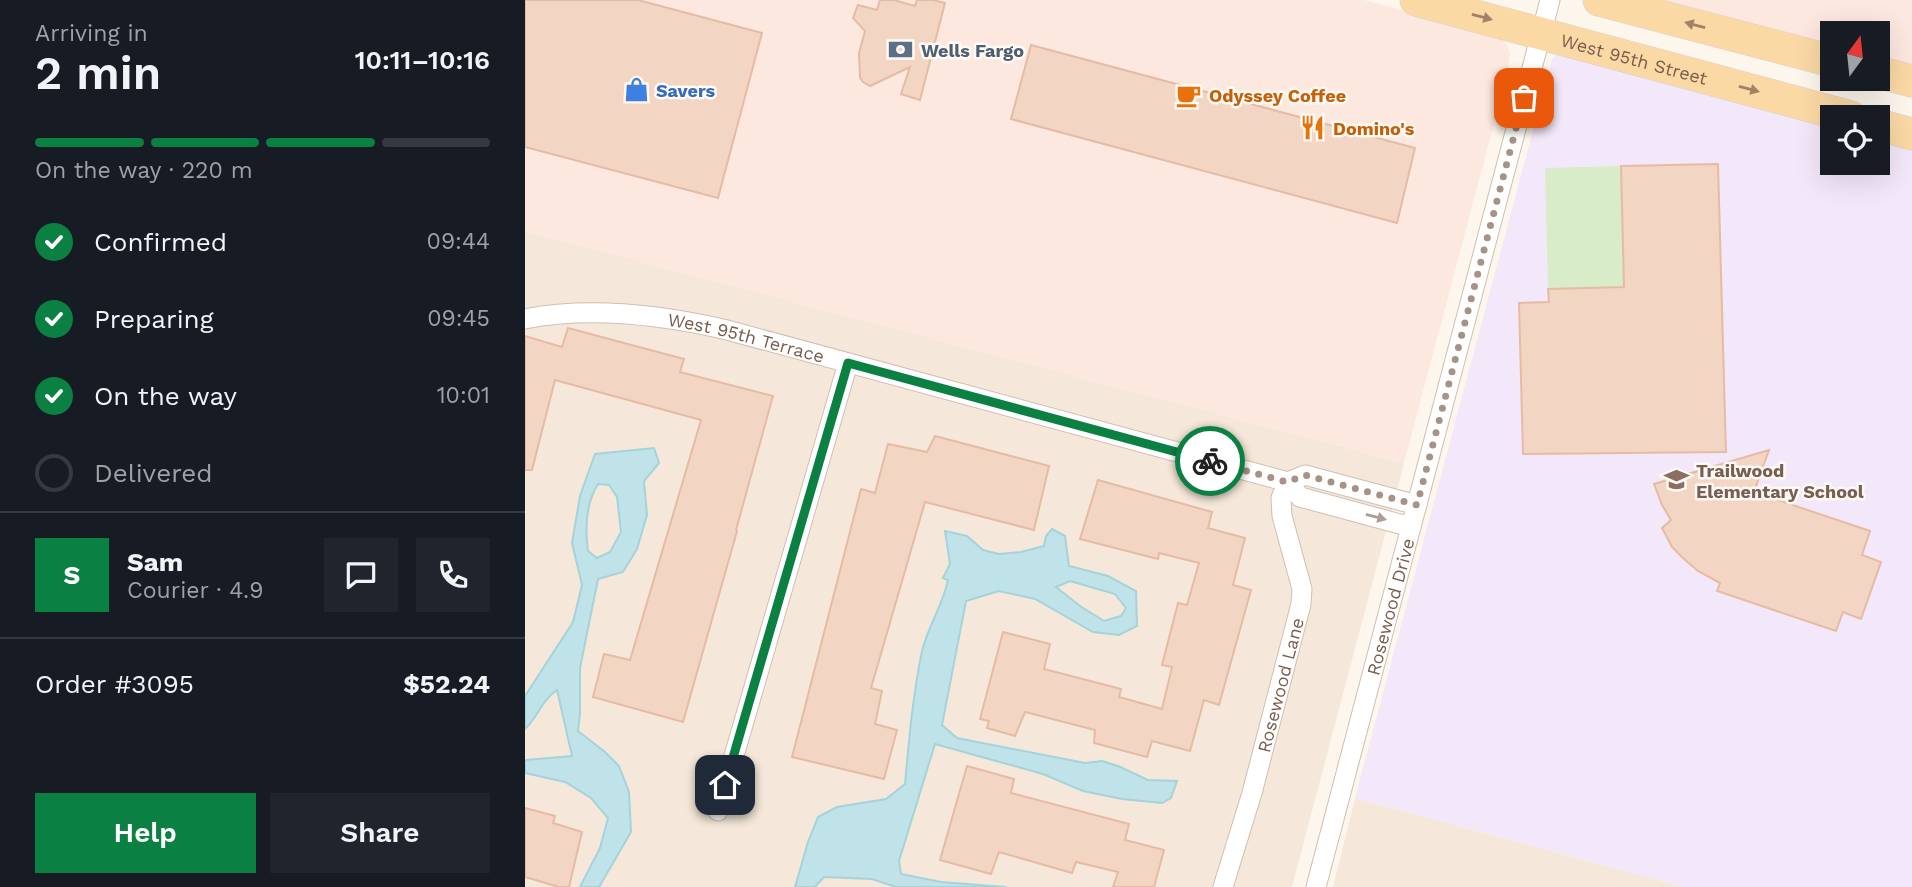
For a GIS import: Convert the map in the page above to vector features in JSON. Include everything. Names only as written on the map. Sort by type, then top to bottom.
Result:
[{"type":"main road","name":"West 95th Street","points":[[1416,0],[1820,108]]},
{"type":"main road","points":[[1599,0],[1820,58]]},
{"type":"main road","points":[[1890,75],[1912,81]]},
{"type":"main road","points":[[1890,128],[1912,134]]},
{"type":"street","name":"Rosewood Drive","points":[[1316,887],[1550,0]]},
{"type":"street","name":"West 95th Terrace","points":[[525,319],[569,313],[600,313],[694,322],[1287,482],[1300,497],[1411,527]]},
{"type":"street","points":[[718,811],[848,363]]},
{"type":"street","name":"West 95th Terrace","points":[[1287,482],[1305,475],[1417,505]]},
{"type":"street","name":"Rosewood Lane","points":[[1223,887],[1252,793],[1301,604],[1302,589],[1282,516],[1281,498],[1287,482]]},
{"type":"shaded area","points":[[525,0],[1364,0],[1500,38],[1510,53],[1507,75],[1404,463],[525,231]]},
{"type":"shaded area","points":[[1664,0],[1912,0],[1912,66],[1890,60],[1890,21],[1820,21],[1820,42]]},
{"type":"shaded area","name":"Trailwood Elementary School","points":[[1560,51],[1820,117],[1820,175],[1890,175],[1890,136],[1912,142],[1912,887],[1684,887],[1355,798],[1552,59]]},
{"type":"shaded area","points":[[525,231],[1404,463],[1292,887],[525,887]]},
{"type":"shaded area","points":[[1355,798],[1684,887],[1333,887]]},
{"type":"green space","points":[[1621,166],[1624,287],[1548,289],[1545,168]]},
{"type":"water","points":[[654,448],[659,463],[644,481],[647,515],[637,549],[623,572],[598,579],[580,668],[578,731],[619,766],[629,792],[631,832],[599,887],[580,887],[600,848],[608,818],[591,798],[565,782],[525,773],[525,760],[572,756],[557,690],[525,729],[525,696],[573,622],[582,585],[572,543],[580,496],[595,454]],"holes":[[[598,484],[609,485],[617,497],[621,532],[610,552],[597,558],[588,551],[589,508]]]},
{"type":"water","points":[[1052,529],[1065,536],[1069,566],[1108,576],[1136,591],[1137,626],[1119,635],[1093,632],[1035,599],[999,591],[966,601],[942,725],[957,738],[1085,763],[1102,761],[1148,780],[1177,781],[1171,798],[1162,803],[1083,791],[1043,774],[935,744],[899,861],[901,874],[941,882],[1006,887],[896,887],[872,879],[824,877],[815,887],[795,887],[818,817],[837,807],[886,799],[905,784],[922,651],[948,580],[943,578],[950,564],[945,531],[967,536],[983,550],[999,554],[1044,546],[1046,536]],"holes":[[[1070,581],[1115,594],[1126,608],[1121,616],[1104,621],[1056,587]]]},
{"type":"building","name":"Savers","points":[[525,0],[638,0],[762,33],[718,198],[525,147]]},
{"type":"building","name":"Wells Fargo","points":[[880,0],[894,0],[915,6],[917,0],[945,3],[920,100],[901,94],[910,67],[870,86],[860,78],[859,53],[865,31],[853,18],[858,5],[877,10]]},
{"type":"building","points":[[1031,45],[1415,148],[1397,223],[1011,119]]},
{"type":"building","name":"Trailwood Elementary School","points":[[1718,164],[1726,452],[1523,454],[1519,303],[1549,302],[1548,289],[1624,287],[1621,166]]},
{"type":"building","points":[[568,328],[684,359],[680,372],[773,396],[683,722],[593,697],[604,654],[630,660],[701,420],[555,380],[532,470],[525,470],[525,336],[562,347]]},
{"type":"building","points":[[935,436],[1049,466],[1034,530],[925,502],[871,688],[882,691],[875,724],[897,730],[884,779],[792,757],[861,489],[875,493],[888,444],[927,452]]},
{"type":"building","points":[[1769,450],[1754,492],[1870,531],[1862,555],[1881,562],[1861,619],[1843,612],[1836,631],[1717,591],[1720,583],[1698,571],[1684,559],[1672,547],[1662,528],[1671,520],[1654,484]]},
{"type":"building","points":[[1098,480],[1212,512],[1208,528],[1245,538],[1233,585],[1251,590],[1219,705],[1204,700],[1190,751],[1152,741],[1147,757],[1094,743],[1095,730],[1025,712],[1015,736],[987,728],[989,721],[980,719],[1003,632],[1050,644],[1044,669],[1121,689],[1119,697],[1162,709],[1172,667],[1162,665],[1178,603],[1187,605],[1199,563],[1159,553],[1158,559],[1080,539]]},
{"type":"building","points":[[967,766],[1014,779],[1011,793],[1129,824],[1125,840],[1164,850],[1154,887],[1113,887],[1118,872],[1076,862],[1072,873],[999,852],[991,874],[940,860]]},
{"type":"building","points":[[525,808],[555,816],[553,823],[582,832],[569,887],[559,887],[525,877]]},
{"type":"way so far","points":[[1210,461],[1287,482],[1305,475],[1417,505],[1524,98]]},
{"type":"place","name":"Wells Fargo","points":[[901,50]]},
{"type":"place","name":"Savers","points":[[636,90]]},
{"type":"place","name":"Odyssey Coffee","points":[[1189,95]]},
{"type":"place","name":"Domino's","points":[[1313,128]]},
{"type":"place","name":"Trailwood Elementary School","points":[[1676,480]]},
{"type":"route","points":[[725,785],[848,363],[1210,461]]}]
